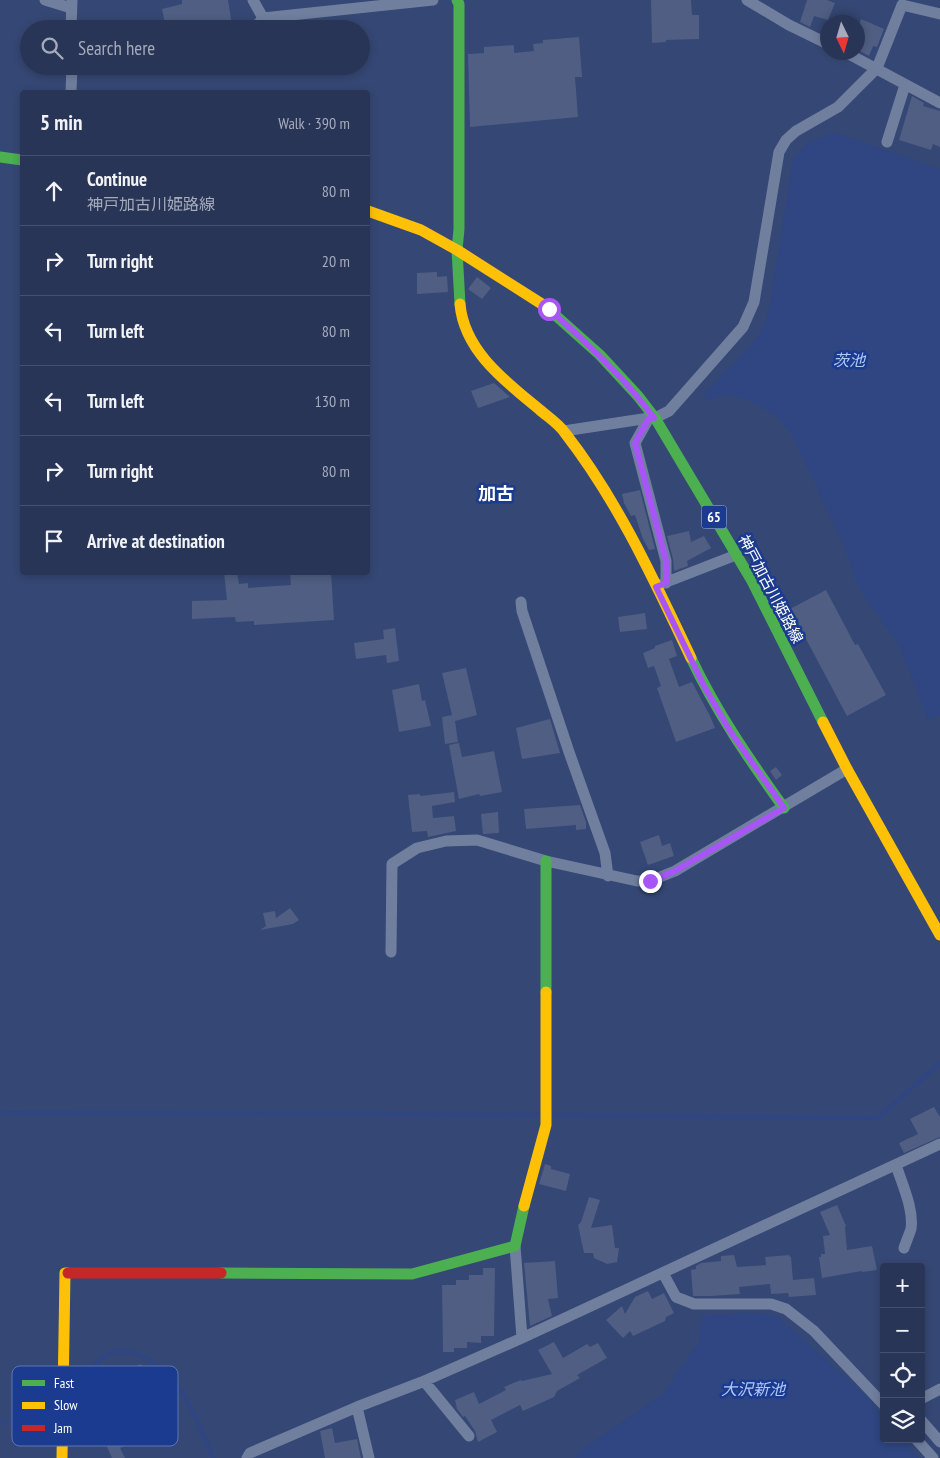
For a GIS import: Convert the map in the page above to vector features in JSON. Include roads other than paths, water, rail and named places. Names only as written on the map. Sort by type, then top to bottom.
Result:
[{"type":"street","points":[[46,0],[71,4],[72,20]]},
{"type":"street","points":[[253,0],[263,18],[433,0]]},
{"type":"street","points":[[457,0],[459,4],[457,250],[460,308],[463,323],[476,348],[500,376],[564,431],[612,500],[651,575],[660,585],[704,686],[730,731],[784,808]]},
{"type":"street","points":[[747,0],[789,25],[820,40]]},
{"type":"street","points":[[564,431],[652,418],[669,411],[743,327],[754,302],[779,152],[786,140],[796,131],[838,107],[877,68],[901,3],[940,14]]},
{"type":"street","points":[[861,60],[940,103]]},
{"type":"street","points":[[71,90],[72,75]]},
{"type":"street","points":[[888,142],[905,85]]},
{"type":"street","points":[[0,157],[20,160]]},
{"type":"street","name":"神戸加古川姫路線","points":[[370,212],[421,230],[457,250],[549,309],[600,355],[638,396],[752,581],[847,769],[940,935]]},
{"type":"street","points":[[652,418],[635,443],[666,561],[660,585]]},
{"type":"street","points":[[660,585],[736,555]]},
{"type":"street","points":[[521,602],[522,611],[569,752],[605,853],[608,876]]},
{"type":"street","points":[[391,952],[392,864],[417,848],[446,841],[477,840],[546,861],[608,876],[637,881],[650,881],[675,871],[847,769]]},
{"type":"street","points":[[522,1338],[515,1246],[546,1125],[546,861]]},
{"type":"street","points":[[247,1458],[250,1452],[424,1381],[522,1338],[940,1144]]},
{"type":"street","points":[[896,1165],[911,1220],[904,1248]]},
{"type":"street","points":[[64,1366],[65,1274],[412,1274],[515,1246]]},
{"type":"street","points":[[663,1273],[676,1297],[694,1304],[771,1304],[786,1309],[814,1331],[880,1401]]},
{"type":"street","points":[[424,1381],[469,1436]]},
{"type":"street","points":[[923,1398],[940,1389]]},
{"type":"street","points":[[357,1407],[369,1458]]},
{"type":"street","points":[[925,1425],[940,1442]]},
{"type":"street","points":[[920,1443],[933,1458]]},
{"type":"water","name":"茨池","points":[[836,133],[940,169],[940,715],[928,720],[899,644],[855,580],[844,545],[791,433],[778,417],[750,401],[728,394],[709,400],[704,395],[749,347],[764,327],[769,310],[793,161],[807,143]]},
{"type":"water","name":"大沢新池","points":[[756,1313],[777,1316],[865,1395],[880,1413],[880,1443],[905,1443],[918,1458],[576,1458],[583,1449],[663,1394],[699,1342],[702,1315]]},
{"type":"waterway","points":[[550,1115],[878,1118],[940,1063]]},
{"type":"waterway","points":[[0,1113],[543,1115]]},
{"type":"waterway","points":[[95,1366],[110,1354],[122,1351],[147,1358],[157,1366]]},
{"type":"waterway","points":[[178,1388],[194,1414],[213,1458]]},
{"type":"waterway","points":[[0,1423],[12,1423]]},
{"type":"district","name":"加古","points":[[496,493]]}]
